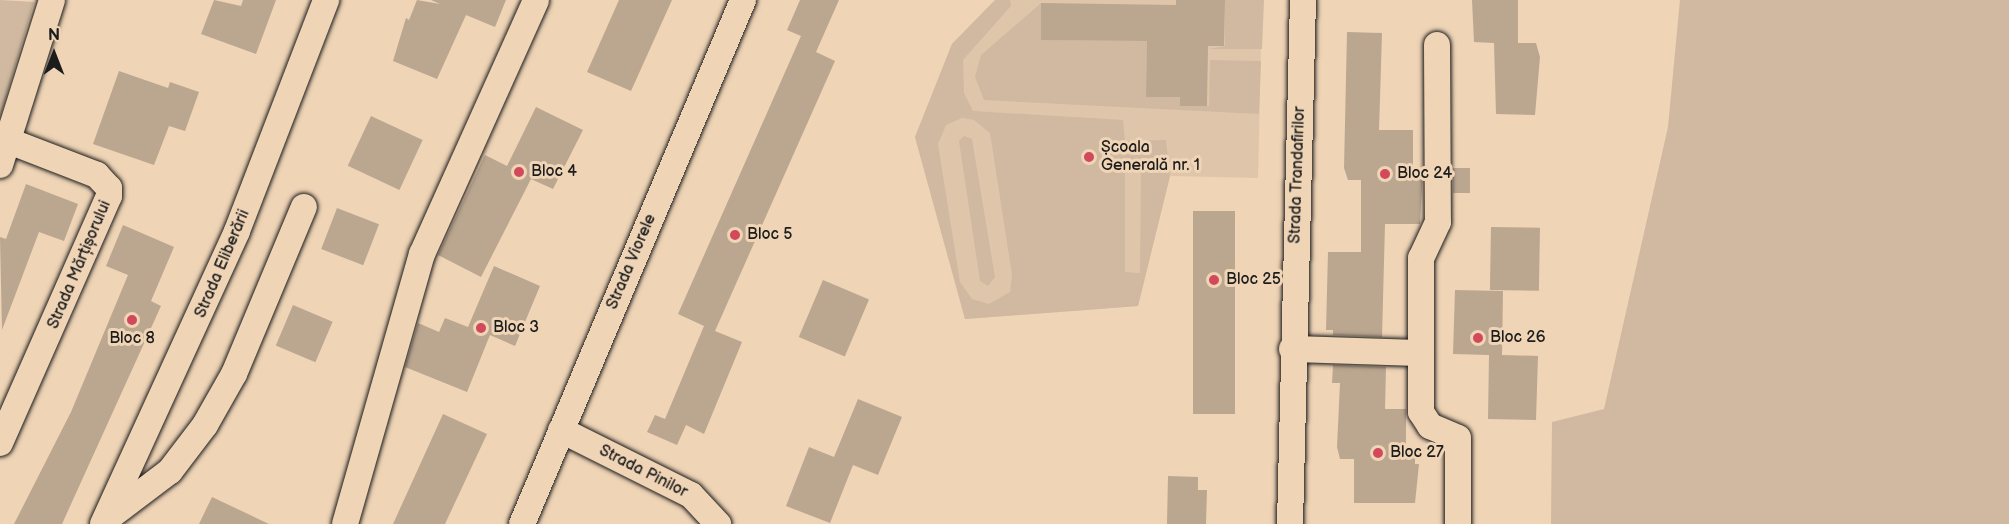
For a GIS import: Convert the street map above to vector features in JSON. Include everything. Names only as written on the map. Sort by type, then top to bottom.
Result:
[{"type":"street","points":[[0,165],[52,0]]},
{"type":"street","name":"Strada Eliberării","points":[[103,523],[237,231],[326,0]]},
{"type":"street","points":[[345,524],[422,254],[536,0]]},
{"type":"street","name":"Strada Viorele","points":[[522,524],[743,0]]},
{"type":"street","name":"Strada Trandafirilor","points":[[1290,524],[1292,349],[1303,0]]},
{"type":"street","points":[[1437,45],[1438,222],[1421,258],[1421,412],[1430,426],[1453,435],[1459,444],[1458,524]]},
{"type":"street","name":"Strada Mărțișorului","points":[[0,443],[109,196],[109,188],[97,176],[9,141]]},
{"type":"street","name":"Strada Eliberării","points":[[103,523],[170,471],[198,435],[234,374],[304,207]]},
{"type":"street","points":[[1292,349],[1421,352]]},
{"type":"street","name":"Strada Pinilor","points":[[561,430],[691,495],[718,524]]},
{"type":"shaded area","points":[[0,0],[34,2],[0,117]]},
{"type":"shaded area","name":"Școala Generală nr. 1","points":[[995,0],[1262,0],[1258,178],[1170,176],[1138,306],[965,319],[915,137],[952,44]]},
{"type":"shaded area","points":[[995,0],[1010,0],[1011,6],[963,60],[964,93],[973,111],[1123,120],[1125,141],[1166,140],[1170,176],[1138,306],[965,319],[915,137],[952,44]],"holes":[[[962,118],[974,120],[990,133],[1012,275],[1010,292],[989,304],[972,299],[960,282],[938,144],[946,125]],[[1125,167],[1141,167],[1140,273],[1125,272]]]},
{"type":"shaded area","points":[[1225,0],[1264,0],[1262,49],[1208,49],[1225,46]]},
{"type":"shaded area","points":[[1680,0],[2009,0],[2009,524],[1551,524],[1552,422],[1604,409],[1668,127]]},
{"type":"shaded area","points":[[1041,3],[1041,40],[1147,41],[1146,96],[1180,97],[1180,106],[1209,106],[1210,60],[1261,61],[1259,114],[984,100],[975,77],[981,55]]},
{"type":"shaded area","points":[[964,136],[972,139],[995,277],[988,286],[980,281],[959,141]]},
{"type":"building","points":[[214,0],[241,6],[243,0],[276,0],[256,54],[201,34]]},
{"type":"building","points":[[417,0],[440,4],[431,0],[506,0],[495,27],[466,15],[437,79],[393,61],[406,18],[409,20]]},
{"type":"building","points":[[619,0],[672,0],[631,91],[587,72]]},
{"type":"building","name":"Bloc 5","points":[[800,0],[839,0],[816,52],[835,61],[715,331],[742,342],[704,434],[686,425],[677,445],[647,432],[655,415],[665,419],[704,326],[678,314],[801,36],[787,30]]},
{"type":"building","points":[[1176,0],[1225,0],[1224,46],[1208,46],[1207,106],[1180,106],[1180,97],[1146,97],[1147,41],[1041,40],[1041,3],[1176,5]]},
{"type":"building","points":[[1472,0],[1518,0],[1518,43],[1536,43],[1540,57],[1535,115],[1496,114],[1494,43],[1474,42]]},
{"type":"building","points":[[1347,32],[1382,33],[1379,130],[1413,130],[1413,169],[1423,169],[1420,224],[1385,224],[1382,337],[1333,335],[1333,330],[1326,330],[1328,252],[1361,252],[1361,180],[1348,180],[1344,168]]},
{"type":"building","points":[[119,71],[168,88],[170,82],[199,92],[185,131],[169,126],[154,165],[93,144]]},
{"type":"building","name":"Bloc 4","points":[[536,107],[583,130],[553,189],[531,179],[481,277],[438,255],[485,155],[507,166]]},
{"type":"building","points":[[371,116],[423,140],[399,190],[348,166]]},
{"type":"building","points":[[1453,168],[1470,168],[1470,193],[1453,193]]},
{"type":"building","points":[[26,184],[78,204],[64,241],[39,232],[2,330],[0,237],[6,239]]},
{"type":"building","points":[[337,208],[379,224],[363,265],[321,249]]},
{"type":"building","name":"Bloc 25","points":[[1193,211],[1235,211],[1235,414],[1193,414]]},
{"type":"building","name":"Bloc 8","points":[[123,225],[174,247],[151,301],[161,306],[62,524],[14,524],[71,412],[128,275],[106,266]]},
{"type":"building","points":[[1491,227],[1540,228],[1539,291],[1490,290]]},
{"type":"building","name":"Bloc 3","points":[[494,266],[540,286],[515,346],[490,335],[467,392],[405,367],[418,323],[439,332],[445,318],[468,327]]},
{"type":"building","points":[[823,280],[869,300],[845,357],[799,337]]},
{"type":"building","name":"Bloc 26","points":[[1455,290],[1503,291],[1502,355],[1538,356],[1536,420],[1488,419],[1489,355],[1453,354]]},
{"type":"building","points":[[293,305],[333,322],[315,362],[276,346]]},
{"type":"building","name":"Bloc 27","points":[[1333,365],[1386,367],[1385,409],[1406,409],[1406,448],[1415,448],[1415,464],[1419,464],[1415,503],[1354,503],[1354,459],[1340,459],[1337,447],[1340,383],[1332,383]]},
{"type":"building","points":[[858,399],[902,417],[878,475],[853,465],[830,523],[786,506],[809,447],[834,457]]},
{"type":"building","points":[[443,414],[487,434],[445,524],[393,524]]},
{"type":"building","points":[[1168,476],[1198,477],[1198,490],[1207,490],[1206,524],[1167,524]]},
{"type":"building","points":[[212,497],[269,524],[199,524]]},
{"type":"place","name":"Școala Generală nr. 1","points":[[1089,157]]},
{"type":"place","name":"Bloc 4","points":[[519,172]]},
{"type":"place","name":"Bloc 24","points":[[1385,174]]},
{"type":"place","name":"Bloc 5","points":[[735,235]]},
{"type":"place","name":"Bloc 25","points":[[1214,280]]},
{"type":"place","name":"Bloc 8","points":[[132,320]]},
{"type":"place","name":"Bloc 3","points":[[481,328]]},
{"type":"place","name":"Bloc 26","points":[[1478,338]]},
{"type":"place","name":"Bloc 27","points":[[1378,453]]}]
